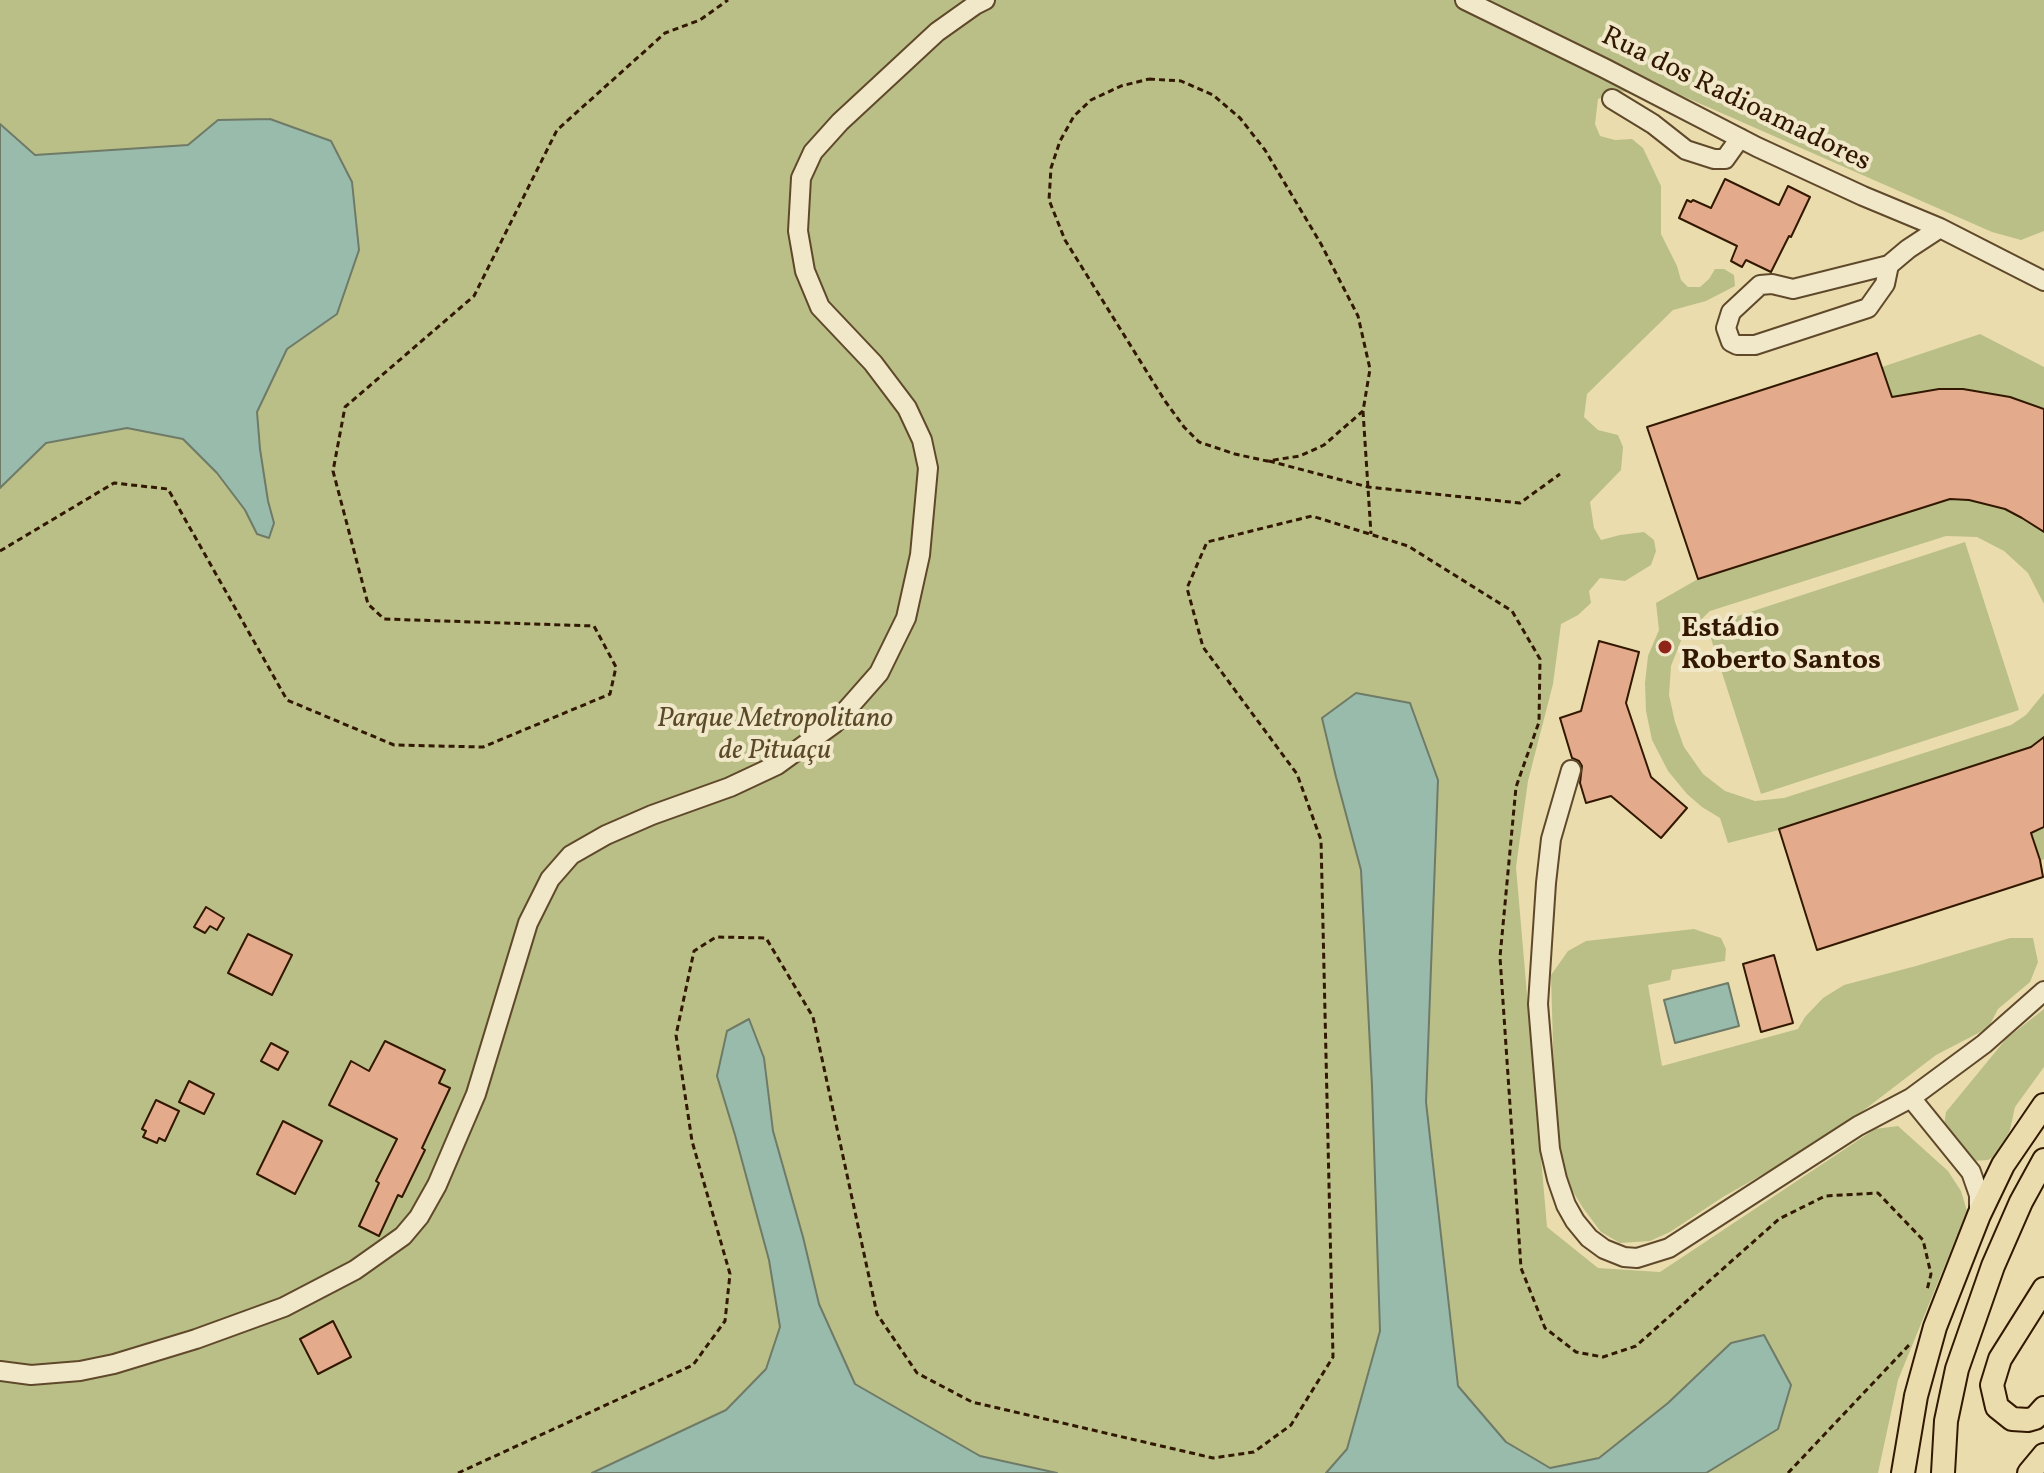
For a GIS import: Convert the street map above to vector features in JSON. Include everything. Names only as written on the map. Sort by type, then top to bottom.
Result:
[{"type":"main road","points":[[1903,1473],[1916,1396],[1935,1327],[1979,1215],[2003,1165],[2044,1105]]},
{"type":"main road","points":[[1943,1473],[1946,1421],[1957,1369],[1993,1266],[2021,1202],[2044,1160]]},
{"type":"main road","points":[[2044,1289],[2000,1359],[1992,1385],[1997,1407],[2012,1419],[2028,1420],[2039,1415],[2044,1408]]},
{"type":"main road","points":[[2029,1473],[2044,1455]]},
{"type":"lane","points":[[0,1371],[31,1375],[80,1371],[196,1339],[284,1307],[355,1270],[403,1236],[419,1217],[437,1185],[476,1094],[528,923],[550,879],[571,855],[606,835],[730,787],[777,765],[835,723],[879,673],[906,618],[920,555],[928,468],[922,440],[907,408],[873,363],[820,307],[805,271],[798,231],[801,178],[813,152],[840,122],[937,32],[985,0]]},
{"type":"lane","name":"Rua dos Radioamadores","points":[[1465,0],[1740,138],[1863,196],[1940,228],[2044,281]]},
{"type":"lane","points":[[1612,99],[1653,124],[1686,150],[1714,159],[1725,159],[1740,138]]},
{"type":"lane","points":[[1889,265],[1885,284],[1868,308],[1755,345],[1731,342],[1726,328],[1731,312],[1760,285],[1772,284],[1793,289],[1889,265],[1940,228]]},
{"type":"lane","points":[[1571,770],[1551,839],[1538,1004],[1550,1149],[1557,1179],[1575,1221],[1589,1238],[1604,1249],[1624,1257],[1637,1258],[1669,1248],[1858,1126],[1911,1098],[1984,1044],[2044,991]]},
{"type":"lane","points":[[1911,1098],[1971,1172],[1979,1195],[1979,1215]]},
{"type":"lane","points":[[1971,1172],[2003,1165]]},
{"type":"path","points":[[0,551],[114,483],[168,489],[287,700],[394,745],[483,747],[610,694],[616,667],[594,626],[384,619],[368,604],[333,471],[345,407],[474,296],[557,130],[665,33],[700,20],[728,0]]},
{"type":"path","points":[[1371,534],[1368,487],[1363,411],[1370,369],[1358,316],[1321,244],[1265,150],[1240,118],[1213,95],[1181,81],[1149,79],[1121,86],[1091,100],[1074,116],[1060,141],[1051,168],[1049,200],[1065,240],[1165,401],[1199,442],[1368,487],[1520,503],[1560,474]]},
{"type":"path","points":[[1267,461],[1300,456],[1324,445],[1363,411]]},
{"type":"path","points":[[458,1473],[693,1365],[725,1321],[730,1274],[692,1141],[676,1035],[694,951],[716,937],[766,938],[813,1017],[877,1314],[917,1373],[972,1402],[1213,1458],[1254,1452],[1291,1425],[1333,1357],[1321,840],[1297,774],[1203,647],[1187,588],[1207,542],[1312,516],[1408,546],[1512,611],[1540,659],[1539,722],[1516,787],[1500,957],[1521,1268],[1545,1328],[1576,1352],[1603,1357],[1636,1346],[1779,1219],[1825,1196],[1878,1193],[1887,1202],[1923,1240],[1931,1274],[1925,1299]]},
{"type":"path","points":[[1788,1473],[1917,1337]]},
{"type":"green space","name":"Parque Metropolitano de Pituaçu","points":[[0,0],[2044,0],[2044,231],[2021,240],[1992,232],[1660,86],[1640,94],[1618,91],[1598,99],[1595,124],[1600,136],[1615,140],[1632,139],[1643,148],[1661,186],[1661,234],[1681,280],[1688,287],[1700,287],[1715,269],[1724,269],[1734,275],[1735,286],[1706,301],[1673,310],[1587,394],[1584,417],[1598,430],[1618,435],[1623,447],[1621,470],[1590,502],[1594,528],[1601,540],[1644,532],[1654,540],[1656,551],[1651,565],[1625,581],[1600,578],[1589,591],[1591,603],[1561,624],[1553,684],[1528,781],[1516,867],[1547,1227],[1598,1268],[1660,1272],[1875,1129],[1898,1126],[1948,1171],[1961,1191],[1967,1211],[1898,1380],[1878,1473],[0,1473]]},
{"type":"green space","name":"Estádio Roberto Santos","points":[[1980,334],[2044,367],[2044,604],[2028,573],[2004,551],[1977,537],[1946,536],[1710,611],[1682,638],[1671,666],[1669,695],[1684,747],[1703,774],[1725,791],[1755,801],[1784,798],[2011,725],[2026,715],[2044,693],[2044,859],[2040,861],[2043,877],[1817,950],[1779,830],[1728,843],[1720,818],[1687,794],[1668,771],[1652,740],[1646,711],[1645,683],[1648,656],[1659,630],[1656,603],[1698,579],[1647,427],[1877,353],[1882,367]]},
{"type":"green space","points":[[1965,542],[2019,710],[1761,794],[1707,626]]},
{"type":"green space","points":[[1694,929],[1721,938],[1726,949],[1725,961],[1672,970],[1670,980],[1648,985],[1662,1066],[1798,1029],[1823,998],[1844,985],[2010,938],[2033,938],[2038,962],[2030,982],[1998,1009],[1988,1028],[1936,1055],[1830,1136],[1723,1197],[1670,1232],[1650,1241],[1620,1243],[1601,1232],[1583,1208],[1567,1182],[1560,1157],[1555,1115],[1551,975],[1568,951],[1586,941]]},
{"type":"green space","points":[[2044,1009],[2044,1067],[2015,1107],[2010,1130],[1998,1154],[1988,1160],[1972,1161],[1944,1126],[1946,1112],[2006,1039]]},
{"type":"shaded area","points":[[270,119],[331,141],[352,182],[359,250],[337,314],[287,349],[257,412],[260,449],[274,523],[269,538],[257,534],[245,510],[217,473],[183,439],[127,428],[46,443],[0,488],[0,124],[35,155],[188,145],[218,120]]},
{"type":"shaded area","points":[[1356,693],[1410,703],[1438,780],[1426,1102],[1458,1386],[1506,1442],[1550,1468],[1599,1458],[1668,1403],[1731,1343],[1764,1335],[1791,1385],[1778,1429],[1706,1473],[1326,1473],[1347,1449],[1380,1331],[1361,870],[1322,718]]},
{"type":"shaded area","points":[[1728,983],[1739,1026],[1675,1043],[1664,1000]]},
{"type":"shaded area","points":[[749,1019],[764,1058],[773,1131],[819,1304],[855,1384],[980,1456],[1057,1473],[592,1473],[726,1410],[766,1369],[780,1327],[769,1260],[717,1076],[727,1031]]},
{"type":"building","points":[[1725,179],[1779,205],[1788,186],[1810,197],[1771,272],[1746,260],[1742,267],[1731,261],[1737,246],[1679,218],[1687,200],[1711,208]]},
{"type":"building","points":[[1877,353],[1892,397],[1939,389],[1963,389],[2010,397],[2044,409],[2044,532],[2005,509],[1969,500],[1950,499],[1698,579],[1647,427]]},
{"type":"building","points":[[1599,641],[1639,652],[1626,703],[1651,777],[1687,808],[1661,838],[1611,796],[1586,803],[1580,783],[1582,766],[1572,758],[1560,718],[1581,711]]},
{"type":"building","points":[[2044,737],[2044,827],[2031,833],[2043,877],[1817,950],[1779,829],[2031,747]]},
{"type":"building","points":[[206,907],[224,918],[217,930],[210,926],[205,933],[194,927]]},
{"type":"building","points":[[248,934],[292,955],[272,995],[228,973]]},
{"type":"building","points":[[1774,955],[1793,1023],[1761,1032],[1743,964]]},
{"type":"building","points":[[385,1041],[445,1070],[439,1083],[450,1088],[422,1148],[425,1150],[402,1197],[398,1195],[379,1236],[359,1226],[379,1183],[376,1181],[397,1139],[329,1105],[351,1061],[369,1071]]},
{"type":"building","points":[[271,1043],[288,1052],[278,1070],[261,1061]]},
{"type":"building","points":[[189,1081],[214,1094],[204,1114],[179,1102]]},
{"type":"building","points":[[156,1100],[179,1111],[165,1141],[159,1138],[157,1143],[143,1137],[146,1131],[142,1129]]},
{"type":"building","points":[[283,1121],[322,1141],[295,1194],[257,1174]]},
{"type":"building","points":[[333,1321],[351,1357],[318,1374],[300,1339]]},
{"type":"place","name":"Estádio Roberto Santos","points":[[1665,647]]}]
